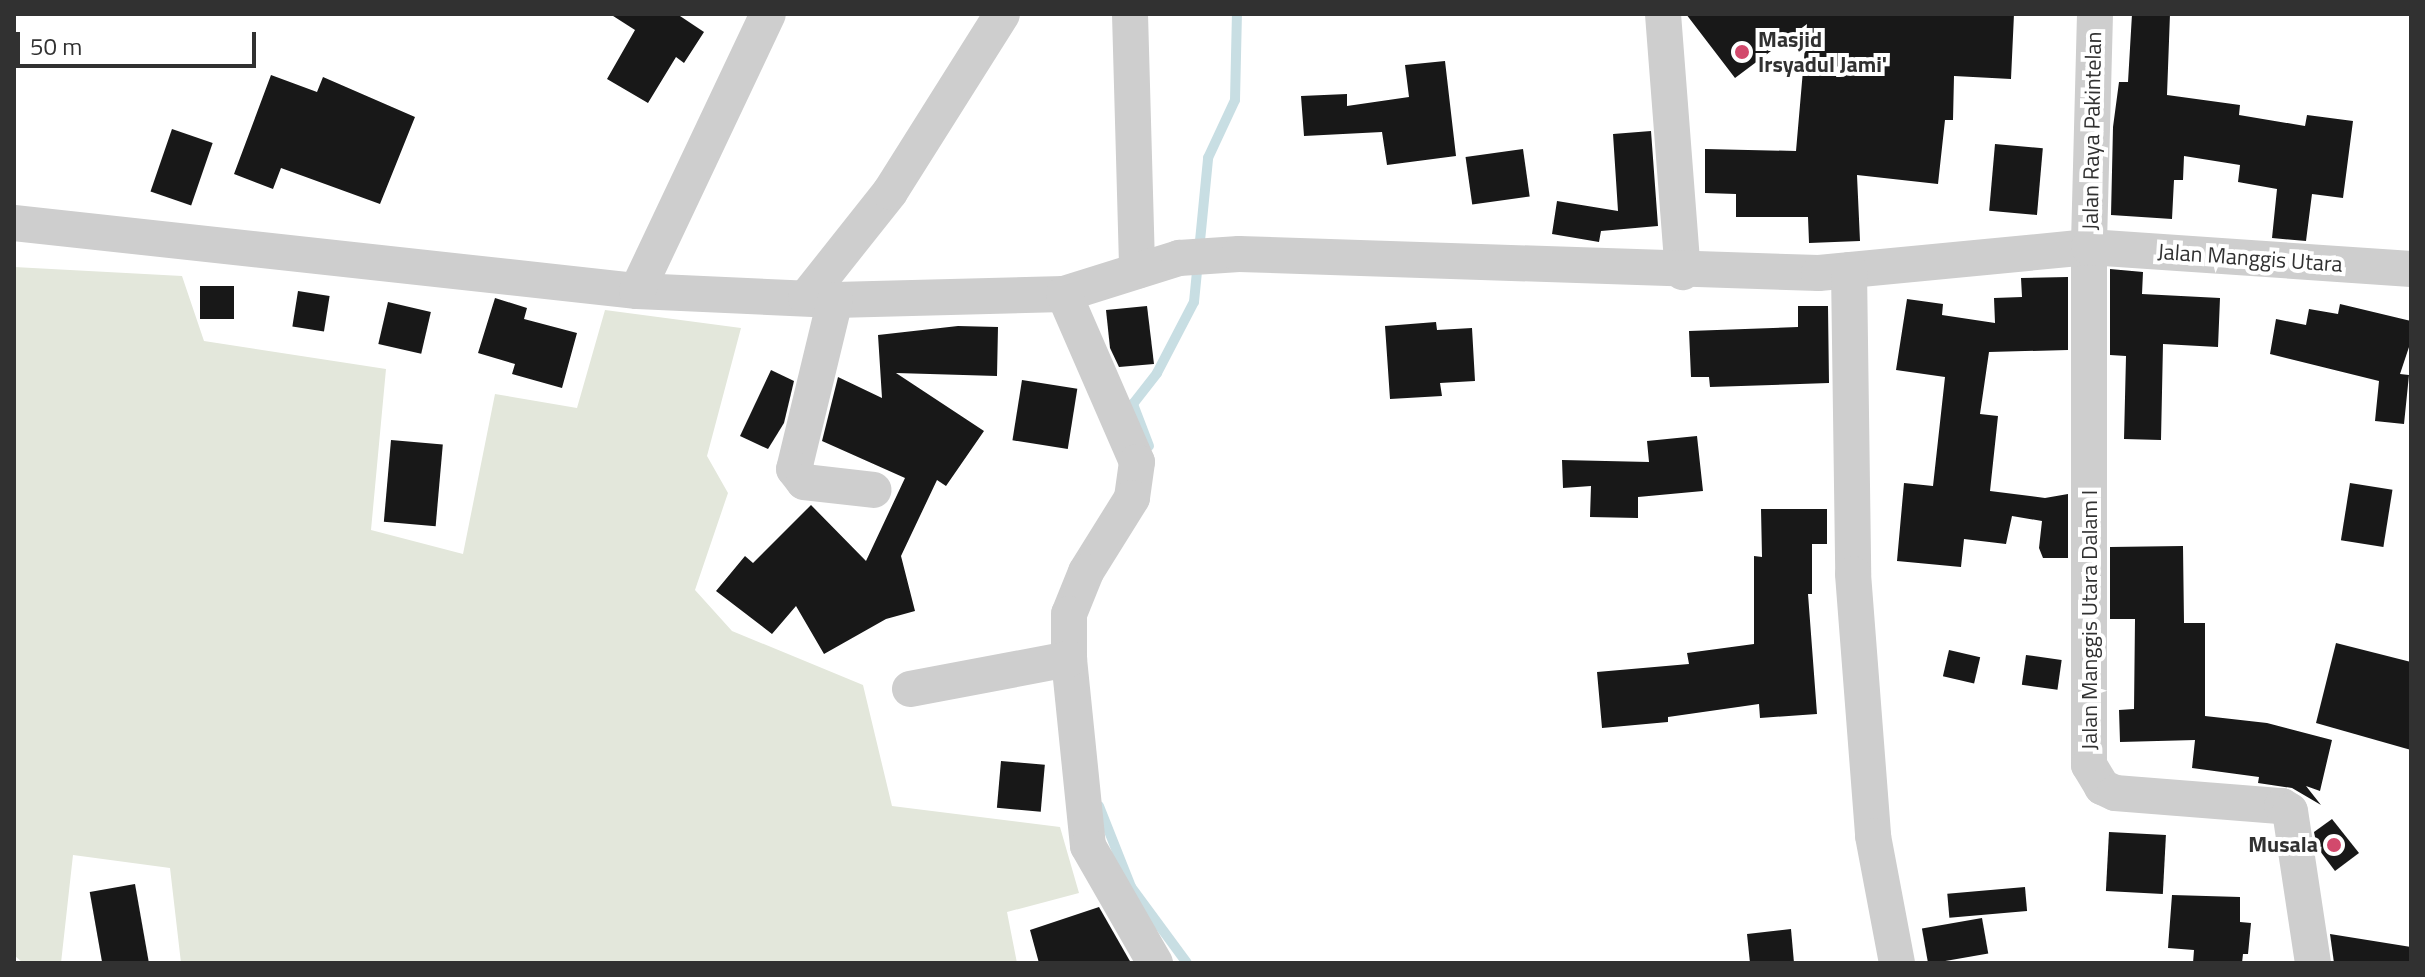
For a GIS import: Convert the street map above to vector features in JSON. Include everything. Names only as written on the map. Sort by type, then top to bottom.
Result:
[{"type":"street","points":[[637,291],[768,14]]},
{"type":"street","points":[[874,490],[804,482],[794,469],[821,299],[1002,14]]},
{"type":"street","points":[[1130,14],[1137,271]]},
{"type":"street","points":[[1663,14],[1683,272]]},
{"type":"street","name":"Jalan Raya Pakintelan","points":[[2089,247],[2095,14]]},
{"type":"street","name":"Jalan Manggis Utara","points":[[14,223],[637,291],[821,299],[1064,294],[1179,258],[1239,254],[1683,272],[1849,270],[2089,247],[2411,269]]},
{"type":"street","name":"Jalan Manggis Utara Dalam I","points":[[2089,247],[2089,765],[2102,787],[2115,793],[2282,806],[2290,811],[2313,963]]},
{"type":"street","points":[[1849,270],[1853,574],[1873,836],[1897,963]]},
{"type":"street","points":[[1064,294],[1137,462],[1138,479],[1132,498],[1075,599],[1069,659],[1088,846],[1155,963]]},
{"type":"street","points":[[910,689],[1069,659]]},
{"type":"shaded area","points":[[14,267],[182,276],[204,341],[386,369],[371,530],[463,554],[495,394],[577,408],[605,310],[741,328],[707,456],[728,493],[695,590],[732,631],[863,685],[892,806],[1060,827],[1079,893],[1007,912],[1017,963],[181,963],[170,868],[73,855],[61,963],[23,963],[14,955]]},
{"type":"building","points":[[610,14],[677,14],[704,32],[684,63],[676,57],[648,103],[607,79],[635,30]]},
{"type":"building","points":[[1686,14],[2014,14],[2011,79],[1954,76],[1953,120],[1945,120],[1938,184],[1857,175],[1860,241],[1809,243],[1808,217],[1736,217],[1736,194],[1705,193],[1705,149],[1796,151],[1807,24],[1735,78]]},
{"type":"building","points":[[2132,14],[2170,14],[2167,95],[2240,105],[2239,115],[2305,126],[2307,115],[2353,121],[2343,198],[2312,194],[2306,241],[2272,238],[2277,189],[2238,182],[2240,165],[2184,156],[2183,180],[2174,180],[2172,219],[2111,215],[2113,127],[2119,82],[2128,82]]},
{"type":"building","points":[[1445,61],[1456,156],[1387,165],[1382,132],[1304,136],[1301,96],[1347,94],[1347,106],[1409,97],[1405,65]]},
{"type":"building","points":[[271,75],[317,92],[323,77],[415,117],[380,204],[281,168],[273,189],[234,174]]},
{"type":"building","points":[[172,129],[213,143],[191,205],[151,191]]},
{"type":"building","points":[[1651,131],[1658,226],[1601,231],[1599,242],[1552,234],[1557,201],[1618,211],[1613,134]]},
{"type":"building","points":[[1995,144],[2043,148],[2037,215],[1989,211]]},
{"type":"building","points":[[1523,149],[1530,197],[1472,205],[1466,157]]},
{"type":"building","points":[[2110,269],[2143,272],[2142,294],[2220,298],[2218,347],[2163,344],[2161,440],[2124,439],[2126,356],[2110,355]]},
{"type":"building","points":[[2068,277],[2068,350],[1989,352],[1980,414],[1998,416],[1990,491],[2045,498],[2068,494],[2068,558],[2043,558],[2039,548],[2042,521],[2012,516],[2006,544],[1964,539],[1961,567],[1897,561],[1904,483],[1933,486],[1945,377],[1896,370],[1907,299],[1943,304],[1942,315],[1995,323],[1994,298],[2022,297],[2021,278]]},
{"type":"building","points":[[200,286],[234,286],[234,319],[200,319]]},
{"type":"building","points":[[298,291],[330,296],[324,332],[292,327]]},
{"type":"building","points":[[495,298],[527,308],[524,319],[577,333],[562,388],[512,374],[515,364],[478,353]]},
{"type":"building","points":[[388,302],[431,312],[421,354],[378,344]]},
{"type":"building","points":[[2340,304],[2411,321],[2411,341],[2400,374],[2409,375],[2404,424],[2375,421],[2379,381],[2270,354],[2276,319],[2306,325],[2309,309],[2338,314]]},
{"type":"building","points":[[1147,306],[1154,364],[1119,367],[1110,348],[1106,310]]},
{"type":"building","points":[[1798,306],[1828,306],[1829,383],[1710,387],[1709,377],[1691,377],[1689,331],[1798,327]]},
{"type":"building","points":[[1436,322],[1437,330],[1472,328],[1475,381],[1440,383],[1442,396],[1390,399],[1385,326]]},
{"type":"building","points":[[958,326],[998,327],[997,376],[896,373],[984,431],[946,486],[937,480],[901,556],[915,611],[886,619],[824,654],[796,606],[772,634],[716,591],[745,556],[753,563],[811,505],[866,561],[905,478],[822,441],[838,377],[882,398],[878,335]]},
{"type":"building","points":[[771,370],[794,381],[784,423],[768,449],[740,436]]},
{"type":"building","points":[[1022,380],[1077,389],[1068,449],[1012,440]]},
{"type":"building","points":[[1697,436],[1703,491],[1638,497],[1638,518],[1590,517],[1591,486],[1563,488],[1562,460],[1649,462],[1647,441]]},
{"type":"building","points":[[391,440],[443,445],[436,526],[384,522]]},
{"type":"building","points":[[2350,483],[2392,490],[2383,547],[2341,540]]},
{"type":"building","points":[[1761,509],[1827,509],[1827,544],[1812,544],[1812,594],[1808,594],[1817,714],[1760,718],[1759,704],[1668,717],[1668,722],[1602,728],[1597,672],[1689,664],[1687,653],[1754,644],[1754,556],[1762,557]]},
{"type":"building","points":[[2183,546],[2184,623],[2205,623],[2205,716],[2267,723],[2332,740],[2320,791],[2306,786],[2321,805],[2292,788],[2258,783],[2259,777],[2192,768],[2195,740],[2120,742],[2119,710],[2134,709],[2135,619],[2110,619],[2110,547]]},
{"type":"building","points":[[2336,643],[2411,662],[2411,750],[2316,723]]},
{"type":"building","points":[[1949,650],[1980,657],[1974,684],[1943,676]]},
{"type":"building","points":[[2026,655],[2062,660],[2057,690],[2022,685]]},
{"type":"building","points":[[1001,761],[1045,765],[1041,812],[997,808]]},
{"type":"building","name":"Musala","points":[[2332,819],[2359,853],[2335,871],[2317,847],[2314,832]]},
{"type":"building","points":[[2109,832],[2166,835],[2163,894],[2106,891]]},
{"type":"building","points":[[135,884],[149,963],[102,963],[90,892]]},
{"type":"building","points":[[2025,887],[2027,911],[1949,918],[1947,894]]},
{"type":"building","points":[[2172,895],[2240,897],[2240,922],[2251,923],[2248,954],[2243,954],[2242,963],[2193,963],[2194,950],[2168,948]]},
{"type":"building","points":[[1099,907],[1131,963],[1039,963],[1030,930]]},
{"type":"building","points":[[1982,918],[1988,953],[1928,963],[1922,929]]},
{"type":"building","points":[[1791,929],[1794,963],[1750,963],[1747,934]]},
{"type":"building","points":[[2330,934],[2411,947],[2411,963],[2334,963]]},
{"type":"waterway","points":[[1149,446],[1133,404],[1157,373],[1194,302],[1208,158],[1235,100],[1237,14]]},
{"type":"waterway","points":[[1099,806],[1131,887],[1187,963]]},
{"type":"place","name":"Masjid Irsyadul Jami'","points":[[1742,52]]},
{"type":"place","name":"Musala","points":[[2334,845]]}]
